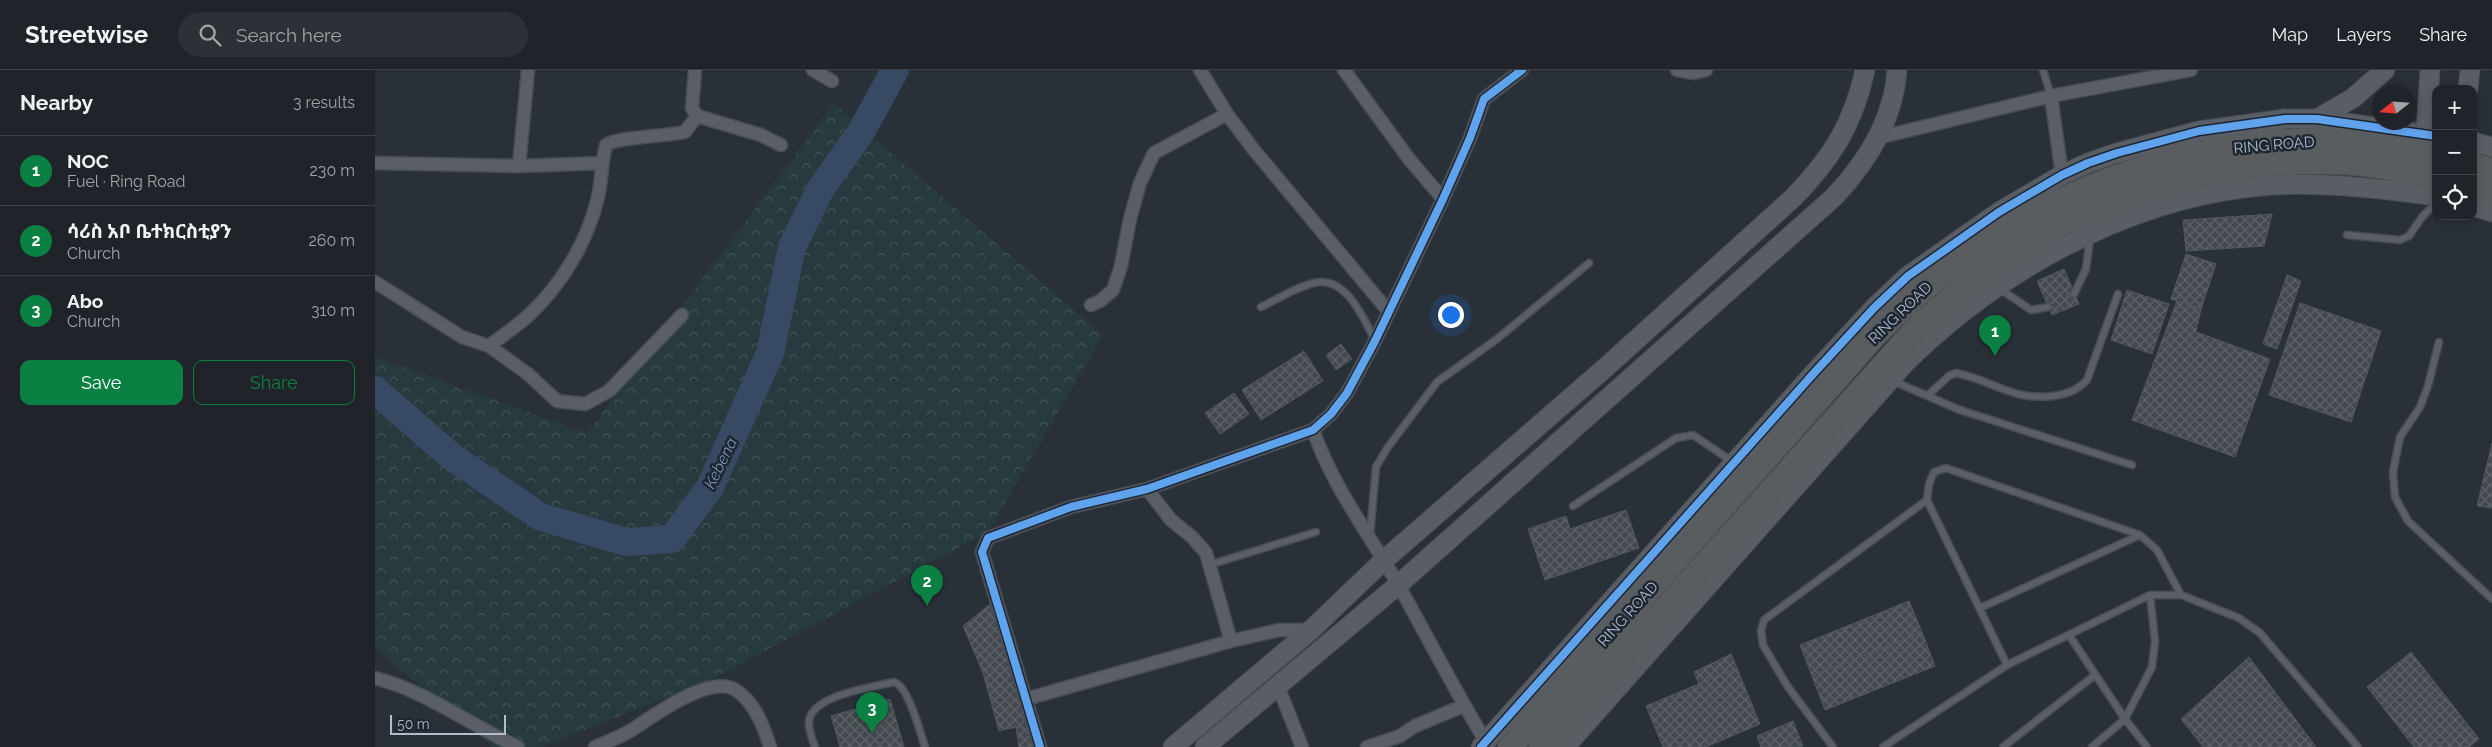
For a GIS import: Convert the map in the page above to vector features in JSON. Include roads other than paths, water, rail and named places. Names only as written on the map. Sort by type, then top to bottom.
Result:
[{"type":"highway","name":"RING ROAD","points":[[1510,747],[1902,307],[1934,280],[1989,240],[2047,207],[2090,186],[2147,166],[2206,151],[2299,140],[2356,141],[2430,155]]},
{"type":"highway","name":"RING ROAD","points":[[1541,747],[1912,333],[1969,284],[2016,249],[2098,206],[2153,187],[2210,173],[2300,162],[2355,163],[2430,155]]},
{"type":"highway","points":[[2477,166],[2492,171]]},
{"type":"highway","points":[[2477,187],[2492,192]]},
{"type":"street","points":[[519,166],[528,70]]},
{"type":"street","points":[[695,70],[692,108],[697,116],[761,135],[781,145]]},
{"type":"street","points":[[813,70],[832,81]]},
{"type":"street","points":[[1200,70],[1227,114],[1288,192],[1331,239],[1389,312]]},
{"type":"street","points":[[1344,70],[1403,151],[1443,199]]},
{"type":"street","points":[[1040,747],[982,552],[985,542],[988,538],[1071,507],[1147,488],[1313,430],[1331,414],[1347,393],[1375,341],[1443,199],[1470,138],[1484,99],[1522,70]]},
{"type":"street","points":[[1677,70],[1693,73],[1706,70]]},
{"type":"street","points":[[1173,747],[1311,630],[1383,561],[1605,368],[1794,197],[1810,180],[1841,139],[1853,114],[1865,70]]},
{"type":"street","points":[[1210,745],[1398,585],[1834,197],[1863,162],[1877,138],[1888,112],[1897,70]]},
{"type":"street","points":[[1877,138],[2051,96],[2191,70]]},
{"type":"street","points":[[2317,119],[2353,98],[2385,70]]},
{"type":"street","points":[[1313,430],[1323,459],[1398,585],[1483,744],[1847,337],[1908,276],[1999,212],[2062,175],[2117,153],[2199,131],[2285,119],[2317,119],[2430,155],[2430,70]]},
{"type":"street","points":[[2468,85],[2470,70]]},
{"type":"street","points":[[2051,96],[2062,175]]},
{"type":"street","points":[[1091,305],[1100,301],[1113,290],[1121,266],[1139,183],[1154,153],[1227,114]]},
{"type":"street","points":[[489,346],[528,316],[545,298],[578,252],[596,204],[601,184],[602,163],[606,145],[616,139],[653,137],[685,132],[697,116]]},
{"type":"street","points":[[2477,143],[2492,147]]},
{"type":"street","points":[[375,163],[519,166],[602,163]]},
{"type":"street","points":[[1565,747],[1819,459],[1931,338],[1997,287],[2090,234],[2112,224],[2183,200],[2251,187],[2317,184],[2432,196]]},
{"type":"street","points":[[2477,207],[2492,212]]},
{"type":"street","points":[[375,282],[462,337],[489,346],[528,374],[557,401],[585,404],[609,391],[682,315]]},
{"type":"street","points":[[1147,488],[1171,520],[1192,537],[1206,553],[1231,641]]},
{"type":"street","points":[[1027,699],[1231,641],[1279,630],[1311,630]]},
{"type":"street","points":[[375,678],[412,691],[486,732],[518,747]]},
{"type":"street","points":[[595,747],[629,732],[680,700],[704,690],[720,686],[733,688],[744,696],[765,730],[770,747]]},
{"type":"street","points":[[1278,686],[1302,747]]},
{"type":"street","points":[[1367,747],[1400,742],[1415,726],[1463,706]]},
{"type":"lane","points":[[2043,70],[2051,96]]},
{"type":"lane","points":[[2347,235],[2400,240],[2409,236],[2422,217],[2432,207]]},
{"type":"lane","points":[[2075,294],[2086,270],[2090,234]]},
{"type":"lane","points":[[1369,539],[1376,466],[1437,382],[1497,339],[1589,263]]},
{"type":"lane","points":[[1261,307],[1315,282],[1327,283],[1341,289],[1354,302],[1375,341]]},
{"type":"lane","points":[[1997,287],[2031,310],[2048,307]]},
{"type":"lane","points":[[1927,396],[1949,376],[1956,373],[2015,395],[2039,398],[2078,390],[2087,380],[2118,294]]},
{"type":"lane","points":[[2439,342],[2423,400],[2400,437],[2393,472],[2395,497],[2408,520],[2437,550],[2492,599]]},
{"type":"lane","points":[[1892,380],[1960,410],[2132,465]]},
{"type":"lane","points":[[1573,506],[1676,438],[1693,435],[1734,462]]},
{"type":"lane","points":[[2007,665],[1927,500],[1929,484],[1934,472],[1946,468],[2140,535],[2157,550],[2181,595]]},
{"type":"lane","points":[[1833,747],[1788,687],[1763,645],[1761,631],[1765,620],[1927,500]]},
{"type":"lane","points":[[1209,566],[1316,532]]},
{"type":"lane","points":[[1981,608],[2140,535]]},
{"type":"lane","points":[[2092,747],[2125,719],[2152,667],[2155,641],[2150,595]]},
{"type":"lane","points":[[1883,747],[2007,665],[2150,595],[2181,595],[2239,618],[2260,633],[2358,747]]},
{"type":"lane","points":[[2069,635],[2125,719],[2147,747]]},
{"type":"lane","points":[[2003,747],[2095,675]]},
{"type":"lane","points":[[815,747],[809,720],[812,712],[823,702],[842,694],[894,682],[901,685],[925,747]]},
{"type":"waterway","name":"Kebena","points":[[375,390],[452,457],[541,517],[626,542],[672,539],[710,487],[770,353],[792,247],[820,190],[861,132],[895,70]]},
{"type":"place","name":"NOC","points":[[1995,356]]},
{"type":"place","name":"ሳሪስ አቦ ቤተክርስቲያን","points":[[927,606]]},
{"type":"place","name":"Abo","points":[[872,733]]}]
